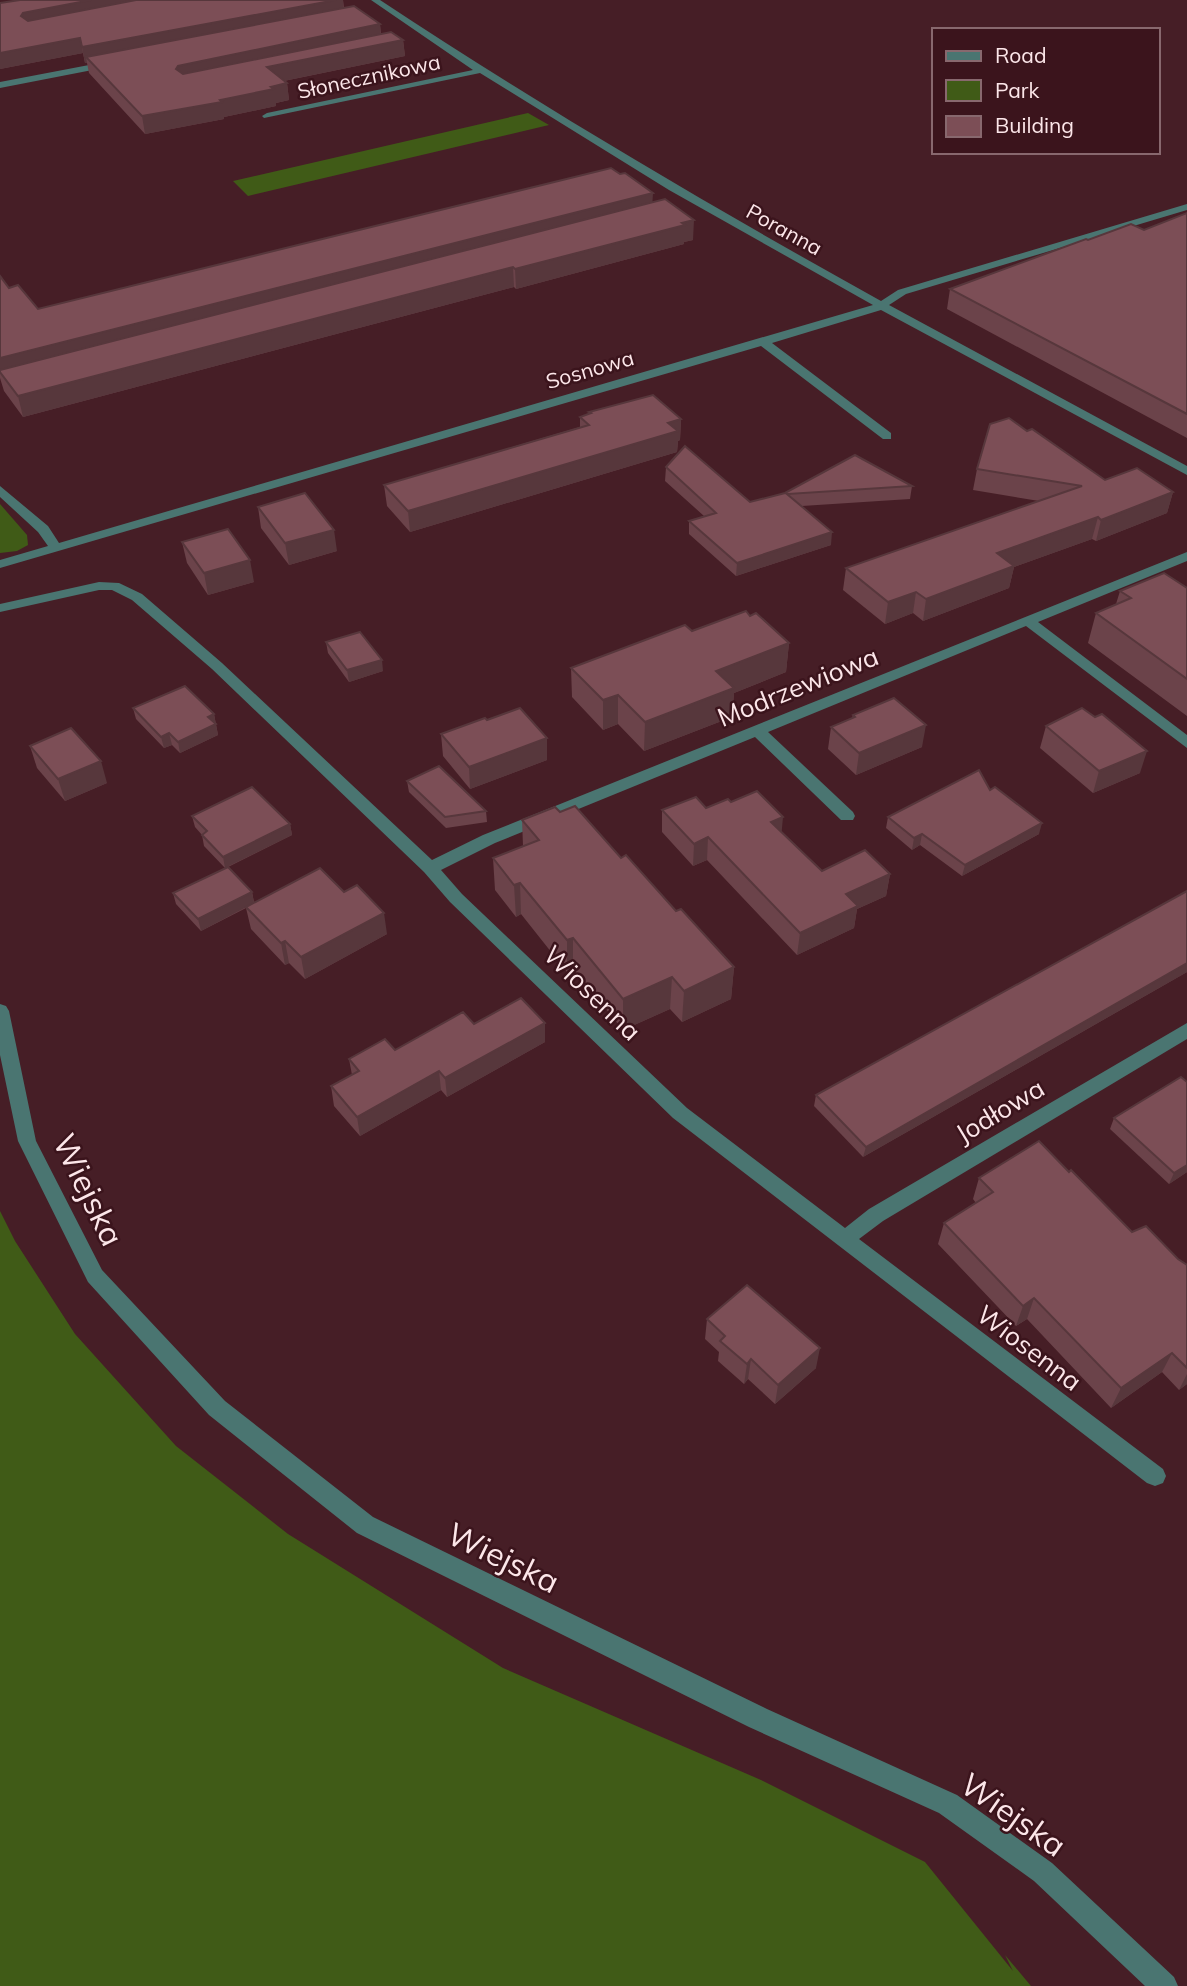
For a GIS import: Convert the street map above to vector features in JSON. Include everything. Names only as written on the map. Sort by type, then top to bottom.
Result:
[{"type":"street","name":"Poranna","points":[[375,0],[479,71],[697,204],[1187,471]]},
{"type":"street","points":[[377,13],[390,10]]},
{"type":"street","points":[[412,38],[425,36]]},
{"type":"street","points":[[0,85],[121,62]]},
{"type":"street","name":"Słonecznikowa","points":[[267,116],[479,71]]},
{"type":"street","points":[[685,208],[697,204]]},
{"type":"street","name":"Sosnowa","points":[[0,564],[763,342],[881,306],[902,292],[1187,207]]},
{"type":"street","points":[[763,342],[887,436]]},
{"type":"street","points":[[0,490],[43,529],[56,547]]},
{"type":"street","name":"Modrzewiowa","points":[[430,868],[489,839],[1187,556]]},
{"type":"street","name":"Wiosenna","points":[[0,608],[99,586],[114,586],[127,590],[217,666],[430,868],[456,898],[680,1113],[1155,1476]]},
{"type":"street","points":[[1028,621],[1187,743]]},
{"type":"street","points":[[757,730],[847,816]]},
{"type":"street","name":"Wiejska","points":[[0,1011],[27,1141],[95,1276],[217,1408],[365,1525],[758,1718],[948,1804],[1043,1872],[1166,1986]]},
{"type":"street","name":"Jodłowa","points":[[843,1240],[876,1215],[1187,1031]]},
{"type":"green space","points":[[528,113],[549,125],[248,196],[233,181]]},
{"type":"green space","points":[[0,504],[27,535],[28,545],[17,551],[0,553]]},
{"type":"green space","points":[[0,1211],[15,1241],[75,1334],[176,1446],[288,1534],[503,1668],[761,1780],[925,1862],[1013,1971],[1005,1955],[1031,1986],[0,1986]]},
{"type":"building","points":[[20,0],[91,0],[23,13],[21,16],[28,21],[136,0],[336,0],[82,47],[80,38],[0,53],[0,3]]},
{"type":"building","points":[[354,6],[380,24],[178,66],[176,69],[183,74],[391,32],[403,40],[267,67],[287,83],[271,87],[274,89],[220,100],[222,102],[142,116],[86,57]]},
{"type":"building","points":[[611,168],[620,174],[625,173],[653,193],[0,358],[0,276],[9,288],[18,285],[38,309]]},
{"type":"building","points":[[665,199],[694,220],[682,223],[685,225],[18,396],[0,372],[0,370]]},
{"type":"building","points":[[1187,213],[1187,414],[950,289],[1131,224],[1144,230]]},
{"type":"building","points":[[653,395],[681,419],[668,423],[678,431],[408,511],[384,485],[589,425],[580,417],[591,413],[589,412]]},
{"type":"building","points":[[1009,418],[1027,431],[1032,429],[1105,480],[1137,468],[1173,492],[1101,520],[1098,517],[997,553],[1014,566],[926,599],[916,592],[888,602],[846,568],[1082,486],[977,469],[990,424]]},
{"type":"building","points":[[685,446],[750,502],[785,493],[855,455],[912,486],[787,494],[832,532],[737,563],[689,521],[716,513],[666,467]]},
{"type":"building","points":[[305,493],[334,530],[285,543],[258,507]]},
{"type":"building","points":[[228,529],[250,560],[204,573],[182,542]]},
{"type":"building","points":[[1164,573],[1187,588],[1187,679],[1096,613],[1131,598],[1120,591]]},
{"type":"building","points":[[746,611],[750,616],[756,613],[789,643],[716,671],[734,688],[645,722],[618,695],[603,700],[571,668],[685,625],[692,631]]},
{"type":"building","points":[[360,632],[382,660],[347,670],[326,642]]},
{"type":"building","points":[[185,686],[214,714],[208,717],[216,724],[178,742],[169,733],[161,737],[133,708]]},
{"type":"building","points":[[894,698],[926,725],[859,753],[831,727],[855,717],[853,715]]},
{"type":"building","points":[[520,708],[547,738],[469,767],[441,734],[485,718],[487,720]]},
{"type":"building","points":[[1082,708],[1095,717],[1102,714],[1147,751],[1099,771],[1046,726]]},
{"type":"building","points":[[71,728],[101,761],[58,779],[30,746]]},
{"type":"building","points":[[439,766],[486,811],[445,817],[407,781]]},
{"type":"building","points":[[979,770],[990,790],[995,787],[1042,823],[965,865],[922,834],[914,838],[888,817]]},
{"type":"building","points":[[252,787],[290,824],[223,857],[202,835],[207,831],[192,816]]},
{"type":"building","points":[[757,791],[783,817],[771,822],[822,871],[865,850],[890,874],[846,894],[858,906],[800,933],[708,837],[694,844],[662,810],[696,797],[706,808],[728,799],[731,802]]},
{"type":"building","points":[[575,806],[621,858],[626,855],[676,911],[681,909],[734,967],[684,991],[672,977],[623,999],[573,938],[567,940],[520,883],[514,885],[493,858],[539,840],[522,820],[555,807],[560,812]]},
{"type":"building","points":[[228,867],[252,892],[198,919],[173,893]]},
{"type":"building","points":[[320,868],[344,892],[357,885],[384,913],[301,957],[285,941],[281,943],[246,907]]},
{"type":"building","points":[[1187,891],[1187,963],[866,1147],[816,1095]]},
{"type":"building","points":[[521,998],[545,1023],[445,1078],[439,1071],[357,1117],[331,1086],[359,1071],[349,1059],[385,1039],[395,1050],[463,1012],[474,1024]]},
{"type":"building","points":[[1181,1077],[1187,1082],[1187,1165],[1174,1173],[1114,1118]]},
{"type":"building","points":[[1039,1141],[1132,1232],[1146,1226],[1187,1265],[1187,1368],[1172,1353],[1121,1388],[1034,1298],[1023,1306],[944,1223],[993,1192],[979,1178]]},
{"type":"building","points":[[747,1285],[820,1348],[778,1385],[751,1359],[747,1364],[720,1341],[725,1336],[707,1319]]}]
